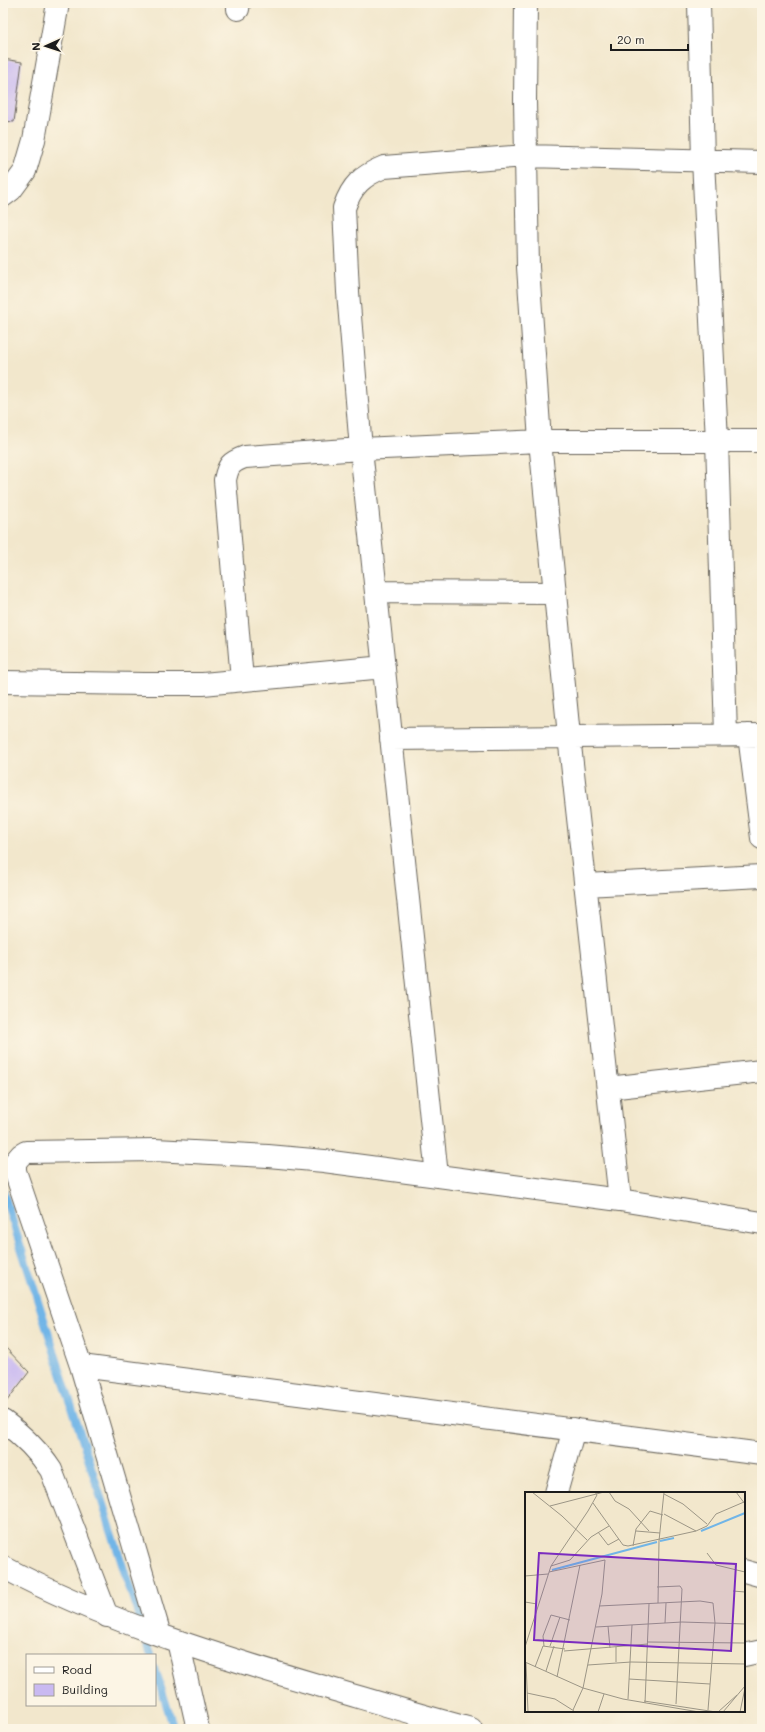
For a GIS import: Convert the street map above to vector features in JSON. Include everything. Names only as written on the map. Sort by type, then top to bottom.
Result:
[{"type":"street","points":[[3,196],[11,190],[25,171],[34,140],[58,3]]},
{"type":"street","points":[[526,3],[525,100],[528,267],[540,441],[569,736],[620,1200]]},
{"type":"street","points":[[699,3],[703,160],[717,441],[726,735]]},
{"type":"street","points":[[437,1176],[362,449],[348,292],[344,208],[348,196],[357,183],[370,173],[384,167],[526,156],[762,162]]},
{"type":"street","points":[[242,680],[225,480],[227,470],[234,462],[245,457],[362,449],[540,441],[762,441]]},
{"type":"street","points":[[376,592],[555,593]]},
{"type":"street","points":[[3,682],[203,684],[384,667]]},
{"type":"street","points":[[391,739],[755,735],[762,838]]},
{"type":"street","points":[[585,885],[762,876]]},
{"type":"street","points":[[608,1088],[762,1071]]},
{"type":"street","points":[[198,1729],[81,1366],[15,1171],[15,1162],[21,1155],[26,1152],[156,1150],[253,1155],[324,1161],[620,1200],[762,1223]]},
{"type":"street","points":[[81,1366],[762,1454]]},
{"type":"street","points":[[3,1421],[26,1439],[40,1453],[51,1470],[107,1616]]},
{"type":"street","points":[[556,1492],[574,1429]]},
{"type":"street","points":[[3,1567],[107,1616],[169,1638],[252,1666],[445,1726],[471,1729]]},
{"type":"street","points":[[745,1571],[762,1576]]},
{"type":"street","points":[[745,1655],[762,1651]]},
{"type":"building","points":[[762,3],[762,5],[732,4]]},
{"type":"building","points":[[3,59],[22,62],[14,122],[3,121]]},
{"type":"building","points":[[3,1345],[29,1372],[3,1406]]},
{"type":"waterway","points":[[3,1191],[151,1654]]},
{"type":"waterway","points":[[156,1672],[174,1729]]}]
